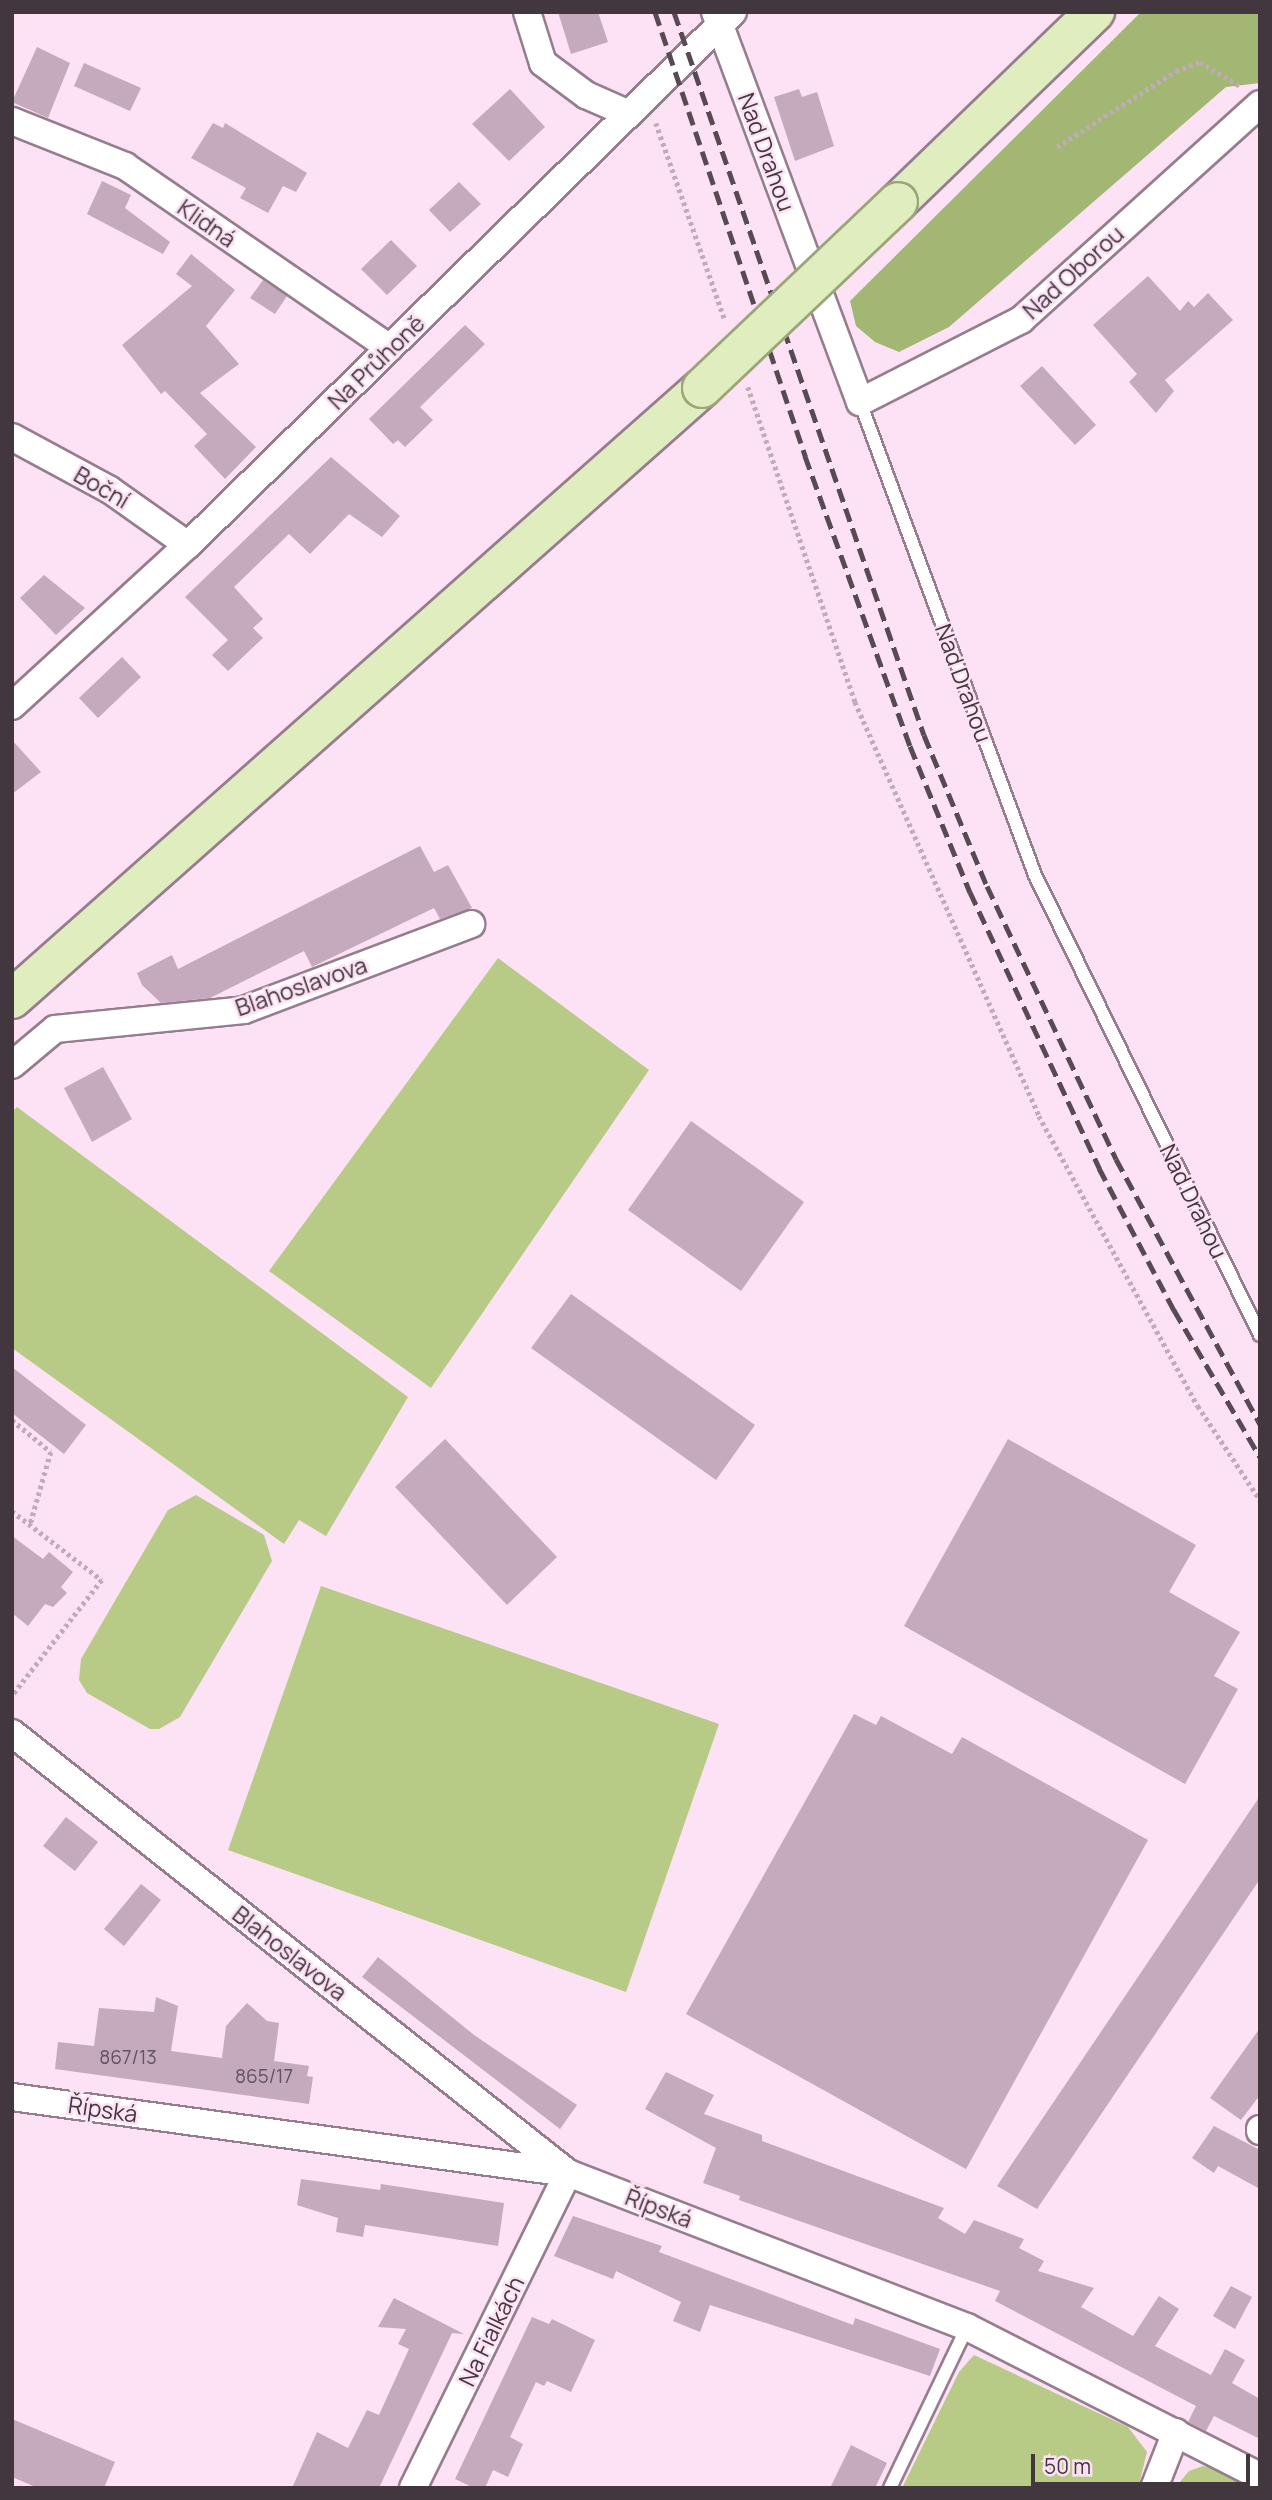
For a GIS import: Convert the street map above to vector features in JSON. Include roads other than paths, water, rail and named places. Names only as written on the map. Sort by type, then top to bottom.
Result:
[{"type":"main road","points":[[12,999],[702,388],[1095,12]]},
{"type":"street","points":[[527,12],[543,63],[586,95],[637,105]]},
{"type":"street","name":"Na Průhoně","points":[[12,706],[188,545],[637,105],[723,17]]},
{"type":"street","name":"Nad Drahou","points":[[723,17],[860,402]]},
{"type":"street","name":"Nad Oborou","points":[[860,402],[1021,320],[1255,99]]},
{"type":"street","name":"Klidná","points":[[12,121],[125,166],[390,348]]},
{"type":"street","name":"Boční","points":[[12,437],[110,490],[188,545]]},
{"type":"street","name":"Blahoslavova","points":[[12,1065],[55,1029],[244,1010],[471,923]]},
{"type":"street","name":"Blahoslavova","points":[[12,1733],[568,2173]]},
{"type":"street","name":"Řípská","points":[[12,2097],[568,2173],[967,2327],[1260,2476]]},
{"type":"street","name":"Na Fialkách","points":[[413,2488],[568,2173]]},
{"type":"street","points":[[1154,2488],[1177,2432]]},
{"type":"lane","name":"Nad Drahou","points":[[860,402],[1035,875],[1260,1335]]},
{"type":"lane","points":[[890,2488],[967,2327]]},
{"type":"railway","points":[[655,12],[805,456],[910,746],[970,892],[1099,1168],[1174,1310],[1260,1457]]},
{"type":"railway","points":[[674,12],[924,735],[987,886],[1116,1159],[1260,1424]]}]
